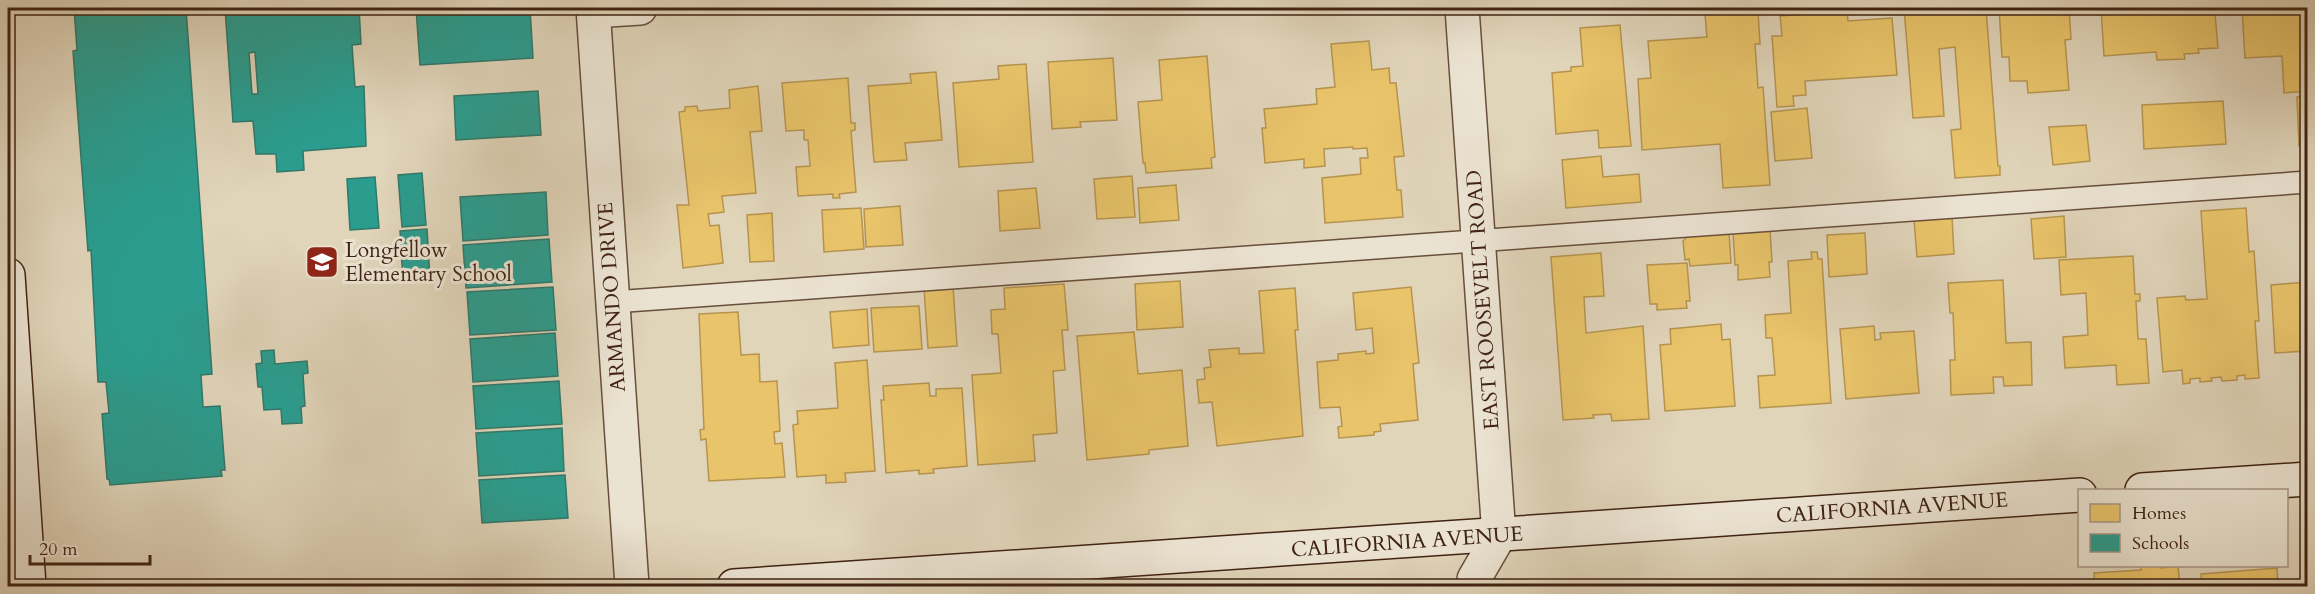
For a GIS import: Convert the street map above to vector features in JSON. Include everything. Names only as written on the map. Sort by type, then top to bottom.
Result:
[{"type":"street","points":[[593,9],[640,8]]},
{"type":"street","name":"EAST ROOSEVELT ROAD","points":[[1462,8],[1499,536]]},
{"type":"street","name":"ARMANDO DRIVE","points":[[593,9],[632,586]]},
{"type":"street","points":[[8,275],[29,586]]},
{"type":"street","points":[[2157,489],[2307,479]]},
{"type":"street","name":"CALIFORNIA AVENUE","points":[[734,586],[2078,495]]},
{"type":"street","points":[[1475,586],[1474,579],[1499,536]]},
{"type":"lane","points":[[613,302],[2307,182]]},
{"type":"building: Homes","points":[[1904,8],[1986,8],[2000,175],[1955,178],[1951,130],[1961,129],[1955,47],[1939,49],[1944,116],[1913,118]]},
{"type":"building: Homes","points":[[1999,8],[2069,8],[2071,39],[2065,40],[2069,90],[2028,93],[2027,81],[2010,81],[2009,57],[2002,57]]},
{"type":"building: Homes","points":[[2101,8],[2203,8],[2204,14],[2215,13],[2218,48],[2198,49],[2199,53],[2184,54],[2185,59],[2157,60],[2156,52],[2104,56]]},
{"type":"building: Homes","points":[[2242,8],[2308,8],[2308,91],[2284,93],[2282,56],[2245,58]]},
{"type":"building: Homes","points":[[1758,11],[1760,44],[1755,44],[1758,88],[1763,87],[1770,185],[1723,188],[1720,144],[1642,150],[1638,79],[1651,78],[1648,41],[1707,37],[1705,14]]},
{"type":"building: Homes","points":[[1847,11],[1848,21],[1892,18],[1897,75],[1805,81],[1806,95],[1793,96],[1794,106],[1777,107],[1772,36],[1782,36],[1780,16]]},
{"type":"building: Homes","points":[[1620,25],[1631,146],[1599,148],[1598,130],[1556,134],[1552,73],[1571,71],[1571,67],[1583,66],[1580,28]]},
{"type":"building: Homes","points":[[1369,41],[1372,70],[1389,68],[1390,83],[1396,83],[1404,156],[1394,157],[1397,190],[1401,190],[1403,217],[1325,223],[1322,178],[1361,174],[1360,158],[1368,158],[1367,148],[1324,149],[1325,166],[1304,168],[1304,159],[1265,163],[1262,128],[1266,128],[1264,109],[1317,104],[1316,89],[1335,87],[1331,44]]},
{"type":"building: Homes","points":[[1207,56],[1215,157],[1211,158],[1212,168],[1146,173],[1145,163],[1143,163],[1138,102],[1162,100],[1159,60]]},
{"type":"building: Homes","points":[[1113,58],[1117,120],[1080,122],[1081,127],[1052,129],[1048,62]]},
{"type":"building: Homes","points":[[1026,64],[1033,162],[959,167],[953,83],[999,79],[998,66]]},
{"type":"building: Homes","points":[[936,72],[942,140],[905,143],[907,160],[874,162],[868,86],[911,83],[910,74]]},
{"type":"building: Homes","points":[[848,78],[851,123],[855,123],[855,130],[851,131],[856,192],[839,194],[840,198],[833,198],[833,194],[798,196],[796,167],[810,166],[808,140],[804,140],[804,130],[786,131],[782,83]]},
{"type":"building: Homes","points":[[758,86],[762,131],[750,132],[756,193],[722,196],[724,212],[708,214],[710,226],[719,225],[723,263],[683,268],[677,205],[689,205],[679,112],[685,111],[685,107],[697,106],[698,111],[730,108],[729,90]]},
{"type":"building: Homes","points":[[2308,96],[2308,146],[2299,146],[2297,97]]},
{"type":"building: Homes","points":[[2223,101],[2226,144],[2144,149],[2142,105]]},
{"type":"building: Homes","points":[[1807,108],[1812,158],[1775,161],[1771,112]]},
{"type":"building: Homes","points":[[2086,125],[2090,161],[2053,165],[2049,127]]},
{"type":"building: Homes","points":[[1601,156],[1603,177],[1639,174],[1641,202],[1566,208],[1562,160]]},
{"type":"building: Homes","points":[[1132,176],[1135,217],[1097,219],[1094,179]]},
{"type":"building: Homes","points":[[1176,185],[1179,220],[1140,223],[1138,188]]},
{"type":"building: Homes","points":[[1036,188],[1040,228],[1000,231],[998,191]]},
{"type":"building: Homes","points":[[900,206],[903,245],[866,247],[864,209]]},
{"type":"building: Homes","points":[[861,208],[864,249],[824,252],[822,210]]},
{"type":"building: Homes","points":[[2246,208],[2249,252],[2254,251],[2259,321],[2255,321],[2259,378],[2245,379],[2245,375],[2237,376],[2237,380],[2222,381],[2221,377],[2211,378],[2212,381],[2200,382],[2200,378],[2190,379],[2190,383],[2183,384],[2182,370],[2163,372],[2157,298],[2185,296],[2186,300],[2207,299],[2201,211]]},
{"type":"building: Homes","points":[[772,213],[774,261],[750,262],[747,215]]},
{"type":"building: Homes","points":[[2064,216],[2066,257],[2034,259],[2031,219]]},
{"type":"building: Homes","points":[[1952,217],[1954,254],[1917,257],[1914,220]]},
{"type":"building: Homes","points":[[1770,229],[1772,262],[1769,262],[1770,277],[1738,280],[1733,232]]},
{"type":"building: Homes","points":[[1729,232],[1731,263],[1690,266],[1689,259],[1685,260],[1683,241],[1690,234]]},
{"type":"building: Homes","points":[[1865,233],[1867,274],[1829,277],[1827,235]]},
{"type":"building: Homes","points":[[1811,252],[1817,252],[1818,259],[1822,259],[1831,403],[1760,408],[1758,376],[1775,375],[1772,338],[1766,338],[1765,315],[1791,313],[1788,261],[1812,259]]},
{"type":"building: Homes","points":[[1601,253],[1604,296],[1584,297],[1586,333],[1643,326],[1649,419],[1612,421],[1611,414],[1593,415],[1594,418],[1563,420],[1551,257]]},
{"type":"building: Homes","points":[[2133,256],[2135,294],[2140,294],[2140,301],[2136,301],[2138,339],[2146,339],[2149,383],[2117,385],[2116,365],[2065,368],[2063,337],[2088,335],[2086,293],[2061,295],[2059,260]]},
{"type":"building: Homes","points":[[1687,263],[1690,301],[1686,301],[1687,308],[1657,310],[1657,304],[1650,304],[1647,265]]},
{"type":"building: Homes","points":[[2003,280],[2006,343],[2031,342],[2032,385],[2004,386],[2003,377],[1993,377],[1994,393],[1951,395],[1950,360],[1955,360],[1953,313],[1950,313],[1948,283]]},
{"type":"building: Homes","points":[[1180,281],[1183,327],[1137,330],[1135,284]]},
{"type":"building: Homes","points":[[2308,282],[2308,351],[2275,353],[2271,285]]},
{"type":"building: Homes","points":[[1064,284],[1068,330],[1062,330],[1065,370],[1053,371],[1057,433],[1033,435],[1035,461],[978,465],[972,375],[1001,373],[998,334],[992,334],[991,310],[1005,309],[1004,288]]},
{"type":"building: Homes","points":[[953,286],[957,346],[928,348],[924,288]]},
{"type":"building: Homes","points":[[1411,287],[1419,363],[1413,364],[1418,420],[1380,424],[1381,431],[1374,432],[1374,435],[1339,438],[1338,427],[1342,426],[1340,407],[1320,408],[1317,362],[1338,360],[1338,354],[1366,351],[1366,354],[1374,353],[1372,328],[1356,330],[1353,293]]},
{"type":"building: Homes","points":[[1295,288],[1298,330],[1295,330],[1303,436],[1217,446],[1212,402],[1199,403],[1197,380],[1205,379],[1204,368],[1211,367],[1209,350],[1239,348],[1239,354],[1264,353],[1259,291]]},
{"type":"building: Homes","points":[[919,306],[922,349],[874,352],[871,308]]},
{"type":"building: Homes","points":[[867,309],[869,345],[833,348],[830,312]]},
{"type":"building: Homes","points":[[738,312],[741,355],[759,354],[760,382],[777,381],[780,431],[774,432],[775,444],[782,443],[785,477],[709,481],[706,439],[701,440],[700,430],[704,429],[699,314]]},
{"type":"building: Homes","points":[[1721,324],[1722,340],[1730,339],[1735,406],[1665,411],[1660,345],[1671,344],[1670,329]]},
{"type":"building: Homes","points":[[1874,326],[1875,340],[1881,339],[1880,333],[1914,331],[1919,393],[1846,399],[1840,329]]},
{"type":"building: Homes","points":[[1134,332],[1138,374],[1182,370],[1188,446],[1149,450],[1149,454],[1087,460],[1077,336]]},
{"type":"building: Homes","points":[[867,360],[875,471],[845,473],[846,482],[826,483],[826,475],[797,477],[793,425],[798,424],[797,411],[838,408],[835,363]]},
{"type":"building: Homes","points":[[929,383],[930,396],[936,396],[936,389],[962,388],[967,466],[933,469],[934,473],[919,474],[919,470],[886,473],[881,400],[884,400],[883,386]]},
{"type":"building: Homes","points":[[2141,567],[2178,567],[2180,586],[2095,586],[2094,573],[2141,570]]},
{"type":"building: Homes","points":[[2308,567],[2308,586],[2306,586],[2305,568]]},
{"type":"building: Homes","points":[[2277,568],[2278,586],[2202,586],[2201,574]]},
{"type":"building: Schools","points":[[74,8],[186,8],[212,374],[201,375],[203,407],[220,406],[225,470],[221,470],[222,476],[110,485],[107,479],[102,414],[109,413],[106,382],[98,382],[91,250],[88,251],[73,51],[77,50]]},
{"type":"building: Schools","points":[[225,8],[359,8],[361,44],[352,45],[355,87],[364,86],[366,146],[303,151],[304,170],[277,172],[276,154],[256,154],[253,121],[233,122]],"holes":[[[255,52],[258,94],[252,94],[249,53]]]},
{"type":"building: Schools","points":[[416,8],[530,8],[533,58],[420,65]]},
{"type":"building: Schools","points":[[538,91],[541,135],[456,140],[454,96]]},
{"type":"building: Schools","points":[[422,173],[426,225],[402,227],[398,175]]},
{"type":"building: Schools","points":[[375,177],[379,228],[350,230],[347,179]]},
{"type":"building: Schools","points":[[546,192],[548,235],[463,241],[460,197]]},
{"type":"building: Schools","points":[[427,229],[430,279],[403,281],[400,231]]},
{"type":"building: Schools","points":[[549,239],[552,282],[466,288],[463,245]]},
{"type":"building: Schools","points":[[553,287],[556,330],[470,335],[467,292]]},
{"type":"building: Schools","points":[[555,333],[558,376],[473,382],[470,339]]},
{"type":"building: Schools","points":[[274,350],[275,364],[307,361],[308,373],[303,374],[305,406],[301,407],[302,423],[282,424],[281,409],[264,410],[262,387],[258,387],[256,364],[262,363],[261,351]]},
{"type":"building: Schools","points":[[559,381],[562,424],[476,429],[473,386]]},
{"type":"building: Schools","points":[[562,428],[564,471],[479,476],[476,433]]},
{"type":"building: Schools","points":[[565,475],[568,518],[482,523],[479,480]]},
{"type":"place","name":"Longfellow Elementary School","points":[[322,262]]}]
